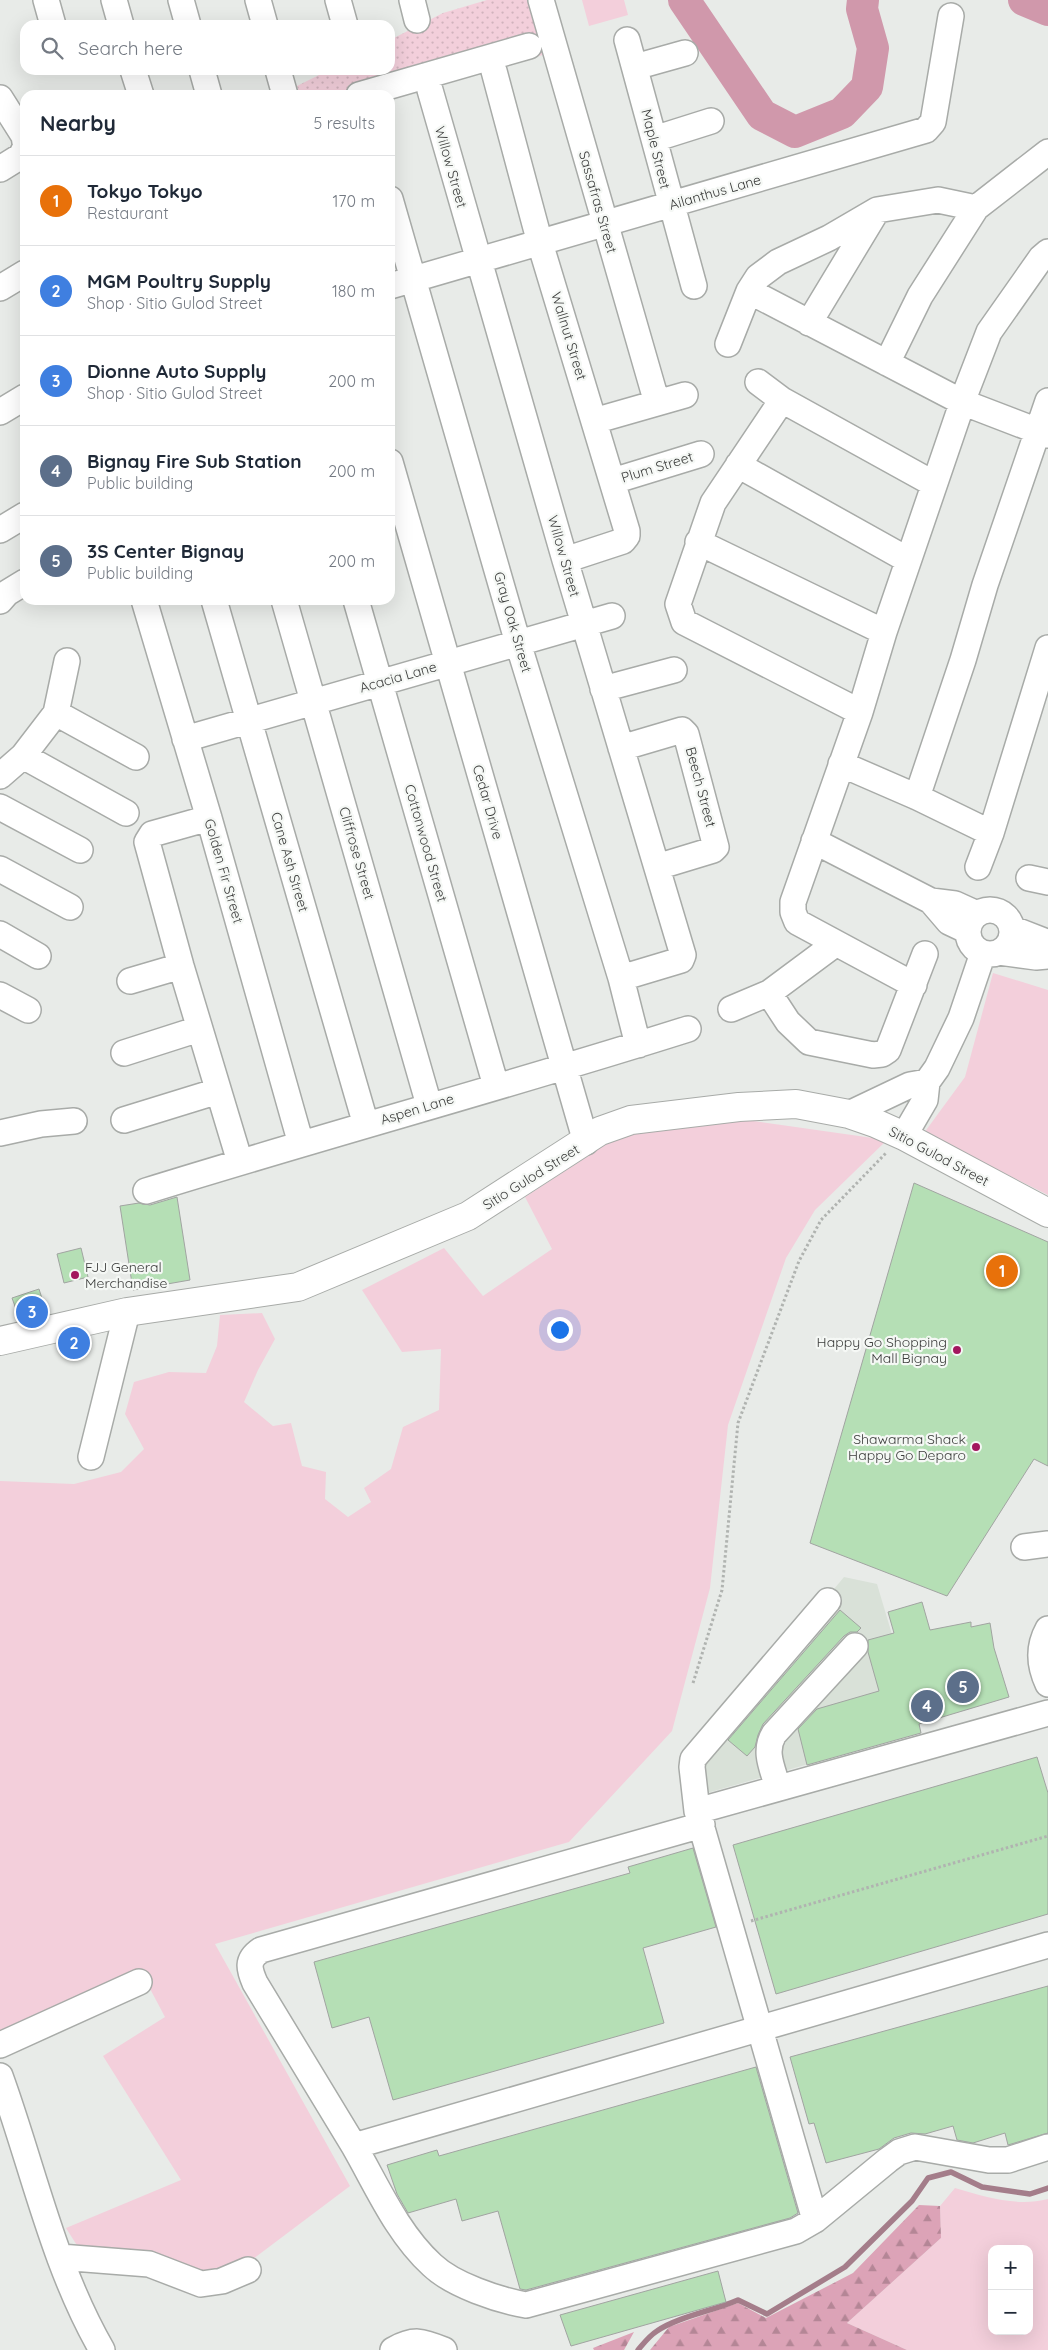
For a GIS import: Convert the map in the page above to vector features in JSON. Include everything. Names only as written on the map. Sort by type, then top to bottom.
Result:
[{"type":"main road","name":"Sitio Gulod Street","points":[[1,1337],[127,1312],[298,1287],[468,1216],[586,1142],[600,1131],[631,1120],[739,1107],[796,1104],[848,1114],[904,1136],[1048,1213]]},
{"type":"street","points":[[46,0],[52,20]]},
{"type":"street","points":[[114,0],[120,20]]},
{"type":"street","points":[[181,0],[187,20]]},
{"type":"street","points":[[258,0],[264,20]]},
{"type":"street","points":[[338,0],[344,20]]},
{"type":"street","name":"Sassafras Street","points":[[541,0],[657,403]]},
{"type":"street","name":"Ailanthus Lane","points":[[402,283],[926,130],[933,122],[951,16]]},
{"type":"street","name":"Maple Street","points":[[627,40],[694,286]]},
{"type":"street","points":[[376,90],[529,46]]},
{"type":"street","points":[[635,67],[685,53]]},
{"type":"street","name":"Wallnut Street","points":[[494,71],[540,242],[613,481],[627,536],[623,541],[565,560]]},
{"type":"street","points":[[134,75],[139,90]]},
{"type":"street","points":[[203,75],[208,90]]},
{"type":"street","points":[[279,75],[284,90]]},
{"type":"street","name":"Willow Street","points":[[430,90],[584,625],[683,955],[682,958],[621,978]]},
{"type":"street","points":[[0,98],[20,130]]},
{"type":"street","points":[[654,139],[711,121]]},
{"type":"street","points":[[886,363],[920,296],[976,208],[1048,152]]},
{"type":"street","points":[[0,169],[20,157]]},
{"type":"street","points":[[728,344],[749,291],[758,277],[778,262],[829,238],[877,210],[938,200],[976,208]]},
{"type":"street","points":[[809,323],[877,210]]},
{"type":"street","name":"Gray Oak Street","points":[[395,234],[402,283],[518,643],[621,978],[638,1044]]},
{"type":"street","points":[[914,985],[797,922],[793,912],[793,902],[860,712],[884,632],[962,402],[989,332],[1041,258],[1048,252]]},
{"type":"street","points":[[0,288],[20,276]]},
{"type":"street","points":[[749,291],[962,402],[1043,434]]},
{"type":"street","points":[[758,382],[782,400],[934,484]]},
{"type":"street","points":[[594,421],[685,394]]},
{"type":"street","points":[[0,412],[20,400]]},
{"type":"street","points":[[782,400],[713,503],[678,604],[684,622],[860,712]]},
{"type":"street","points":[[917,797],[964,660],[985,585],[1043,434],[1048,401]]},
{"type":"street","name":"Plum Street","points":[[613,481],[701,454]]},
{"type":"street","points":[[738,465],[908,560]]},
{"type":"street","name":"Cedar Drive","points":[[395,479],[586,1142]]},
{"type":"street","points":[[0,530],[20,518]]},
{"type":"street","points":[[698,542],[884,632]]},
{"type":"street","points":[[0,601],[7,593],[20,585]]},
{"type":"street","name":"Golden Fir Street","points":[[145,605],[209,818],[301,1144]]},
{"type":"street","name":"Cane Ash Street","points":[[215,605],[366,1125]]},
{"type":"street","name":"Cliffrose Street","points":[[285,605],[429,1105]]},
{"type":"street","name":"Cottonwood Street","points":[[357,605],[496,1086]]},
{"type":"street","name":"Acacia Lane","points":[[185,739],[612,616]]},
{"type":"street","points":[[978,867],[991,833],[1048,648]]},
{"type":"street","points":[[0,776],[23,756],[56,713],[67,661]]},
{"type":"street","points":[[604,689],[674,670]]},
{"type":"street","points":[[56,713],[136,757]]},
{"type":"street","name":"Beech Street","points":[[620,748],[682,730],[686,734],[716,847],[713,850],[657,867]]},
{"type":"street","points":[[23,756],[126,813]]},
{"type":"street","points":[[841,764],[917,797],[991,833]]},
{"type":"street","points":[[0,807],[80,850]]},
{"type":"street","points":[[209,818],[152,834],[147,842],[199,1029],[240,1162]]},
{"type":"street","points":[[814,841],[931,901],[955,904],[973,923],[974,946],[991,953],[1036,958],[1048,956]]},
{"type":"street","points":[[0,869],[70,907]]},
{"type":"street","points":[[904,1136],[925,1100],[927,1082],[961,1018],[991,953],[1010,943],[1013,929],[1011,922],[1002,913],[989,910],[973,923]]},
{"type":"street","points":[[1013,929],[1044,941],[1048,945]]},
{"type":"street","points":[[0,934],[38,956]]},
{"type":"street","points":[[731,1009],[768,993],[835,944]]},
{"type":"street","points":[[768,993],[788,1022],[810,1042],[873,1056],[882,1054],[888,1050],[925,954]]},
{"type":"street","points":[[130,981],[181,966]]},
{"type":"street","points":[[0,995],[28,1010]]},
{"type":"street","points":[[124,1053],[199,1029]]},
{"type":"street","name":"Aspen Lane","points":[[146,1192],[429,1105],[564,1068],[688,1029]]},
{"type":"street","points":[[848,1114],[910,1085],[927,1082]]},
{"type":"street","points":[[124,1120],[218,1091]]},
{"type":"street","points":[[0,1133],[42,1124],[74,1121]]},
{"type":"street","points":[[91,1456],[127,1312]]},
{"type":"street","points":[[816,2220],[699,1818],[692,1767],[693,1759],[828,1601]]},
{"type":"street","points":[[1048,1629],[1043,1637],[1040,1654],[1042,1672],[1048,1684]]},
{"type":"street","points":[[778,1788],[768,1750],[769,1742],[774,1734],[855,1646]]},
{"type":"street","points":[[1047,1716],[778,1788],[699,1818],[260,1950],[250,1959],[249,1965],[255,1983],[409,2239],[432,2266],[456,2280],[504,2301],[526,2305],[796,2231],[816,2220],[899,2152],[915,2147],[1008,2160],[1048,2146]]},
{"type":"street","points":[[354,2146],[1048,1945]]},
{"type":"street","points":[[0,2045],[139,1982]]},
{"type":"street","points":[[0,2076],[19,2128],[60,2257],[90,2330],[102,2350]]},
{"type":"street","points":[[60,2257],[149,2264],[201,2284],[222,2281],[248,2270]]},
{"type":"street","points":[[393,2350],[415,2341],[426,2342],[444,2350]]},
{"type":"path","points":[[693,1684],[722,1590],[738,1423],[799,1261],[821,1220],[904,1136]]},
{"type":"path","points":[[730,1928],[1048,1836]]},
{"type":"shaded area","points":[[487,0],[538,0],[553,52],[395,98],[395,90],[298,90],[297,86],[319,75],[395,75],[395,37],[443,13]]},
{"type":"shaded area","points":[[582,0],[624,0],[628,15],[589,26]]},
{"type":"shaded area","points":[[993,973],[1048,990],[1048,1195],[924,1133],[965,1077]]},
{"type":"shaded area","points":[[740,1119],[887,1140],[815,1210],[786,1258],[728,1425],[710,1588],[672,1731],[569,1842],[215,1944],[350,2186],[241,2268],[193,2276],[78,2247],[66,2228],[181,2180],[103,2056],[165,2017],[139,1968],[0,2034],[0,1481],[74,1484],[121,1472],[144,1449],[125,1414],[134,1382],[169,1372],[206,1373],[217,1346],[220,1315],[262,1313],[275,1339],[258,1370],[244,1402],[273,1426],[291,1423],[302,1466],[326,1472],[325,1499],[348,1517],[371,1502],[364,1488],[391,1469],[403,1427],[439,1410],[441,1349],[402,1352],[362,1290],[444,1248],[483,1296],[552,1249],[525,1197],[631,1128]]},
{"type":"shaded area","points":[[844,1577],[877,1584],[921,1732],[707,1793],[696,1756]]},
{"type":"shaded area","points":[[955,2188],[1001,2200],[1025,2202],[1048,2199],[1048,2350],[907,2350],[847,2323],[941,2238],[940,2206]]},
{"type":"green space","points":[[919,2205],[940,2206],[941,2238],[847,2323],[907,2350],[650,2350],[669,2327],[738,2303],[766,2318],[853,2273]]},
{"type":"green space","points":[[634,2332],[624,2350],[594,2350],[593,2348]]},
{"type":"building","name":"Happy Go Shopping Mall Bignay","points":[[914,1183],[1048,1242],[1048,1466],[1034,1459],[947,1596],[810,1543]]},
{"type":"building","points":[[177,1197],[190,1280],[133,1290],[120,1206],[139,1203],[150,1205]]},
{"type":"building","points":[[81,1248],[88,1277],[64,1283],[57,1254]]},
{"type":"building","points":[[39,1289],[46,1311],[20,1320],[12,1298]]},
{"type":"building","points":[[922,1602],[930,1630],[971,1622],[971,1627],[990,1623],[994,1648],[1009,1697],[919,1724],[921,1733],[807,1765],[798,1729],[817,1709],[879,1691],[868,1652],[868,1640],[894,1633],[888,1612]]},
{"type":"building","points":[[840,1610],[861,1628],[857,1632],[850,1632],[844,1636],[763,1724],[755,1747],[747,1756],[728,1740]]},
{"type":"building","points":[[1037,1757],[1048,1793],[1048,1914],[776,1994],[733,1845]]},
{"type":"building","points":[[693,1848],[716,1927],[643,1948],[664,2023],[393,2100],[369,2017],[332,2028],[314,1962],[630,1873],[628,1867]]},
{"type":"building","points":[[1048,1986],[1048,2133],[1008,2145],[1005,2133],[973,2143],[957,2140],[953,2126],[925,2134],[911,2133],[894,2138],[879,2149],[826,2163],[814,2123],[809,2124],[790,2057]]},
{"type":"building","points":[[756,2067],[798,2213],[790,2218],[526,2290],[520,2289],[498,2211],[462,2221],[456,2199],[408,2213],[397,2194],[387,2165],[437,2150],[439,2156]]},
{"type":"building","points":[[718,2271],[726,2302],[571,2346],[560,2315]]},
{"type":"waterway","points":[[684,0],[762,115],[795,132],[842,113],[867,87],[873,48],[862,9],[863,0]]},
{"type":"waterway","points":[[1024,0],[1048,10]]},
{"type":"waterway","points":[[638,2350],[652,2335],[665,2326],[738,2300],[767,2314],[845,2267],[912,2201],[928,2178],[951,2172],[982,2187],[1030,2194],[1048,2188]]},
{"type":"place","name":"Tokyo Tokyo","points":[[1002,1271]]},
{"type":"place","name":"FJJ General Merchandise","points":[[75,1275]]},
{"type":"place","name":"Dionne Auto Supply","points":[[32,1312]]},
{"type":"place","name":"MGM Poultry Supply","points":[[74,1343]]},
{"type":"place","name":"Happy Go Shopping Mall Bignay","points":[[957,1350]]},
{"type":"place","name":"Shawarma Shack Happy Go Deparo","points":[[976,1447]]},
{"type":"place","name":"3S Center Bignay","points":[[963,1687]]},
{"type":"place","name":"Bignay Fire Sub Station","points":[[927,1706]]}]
